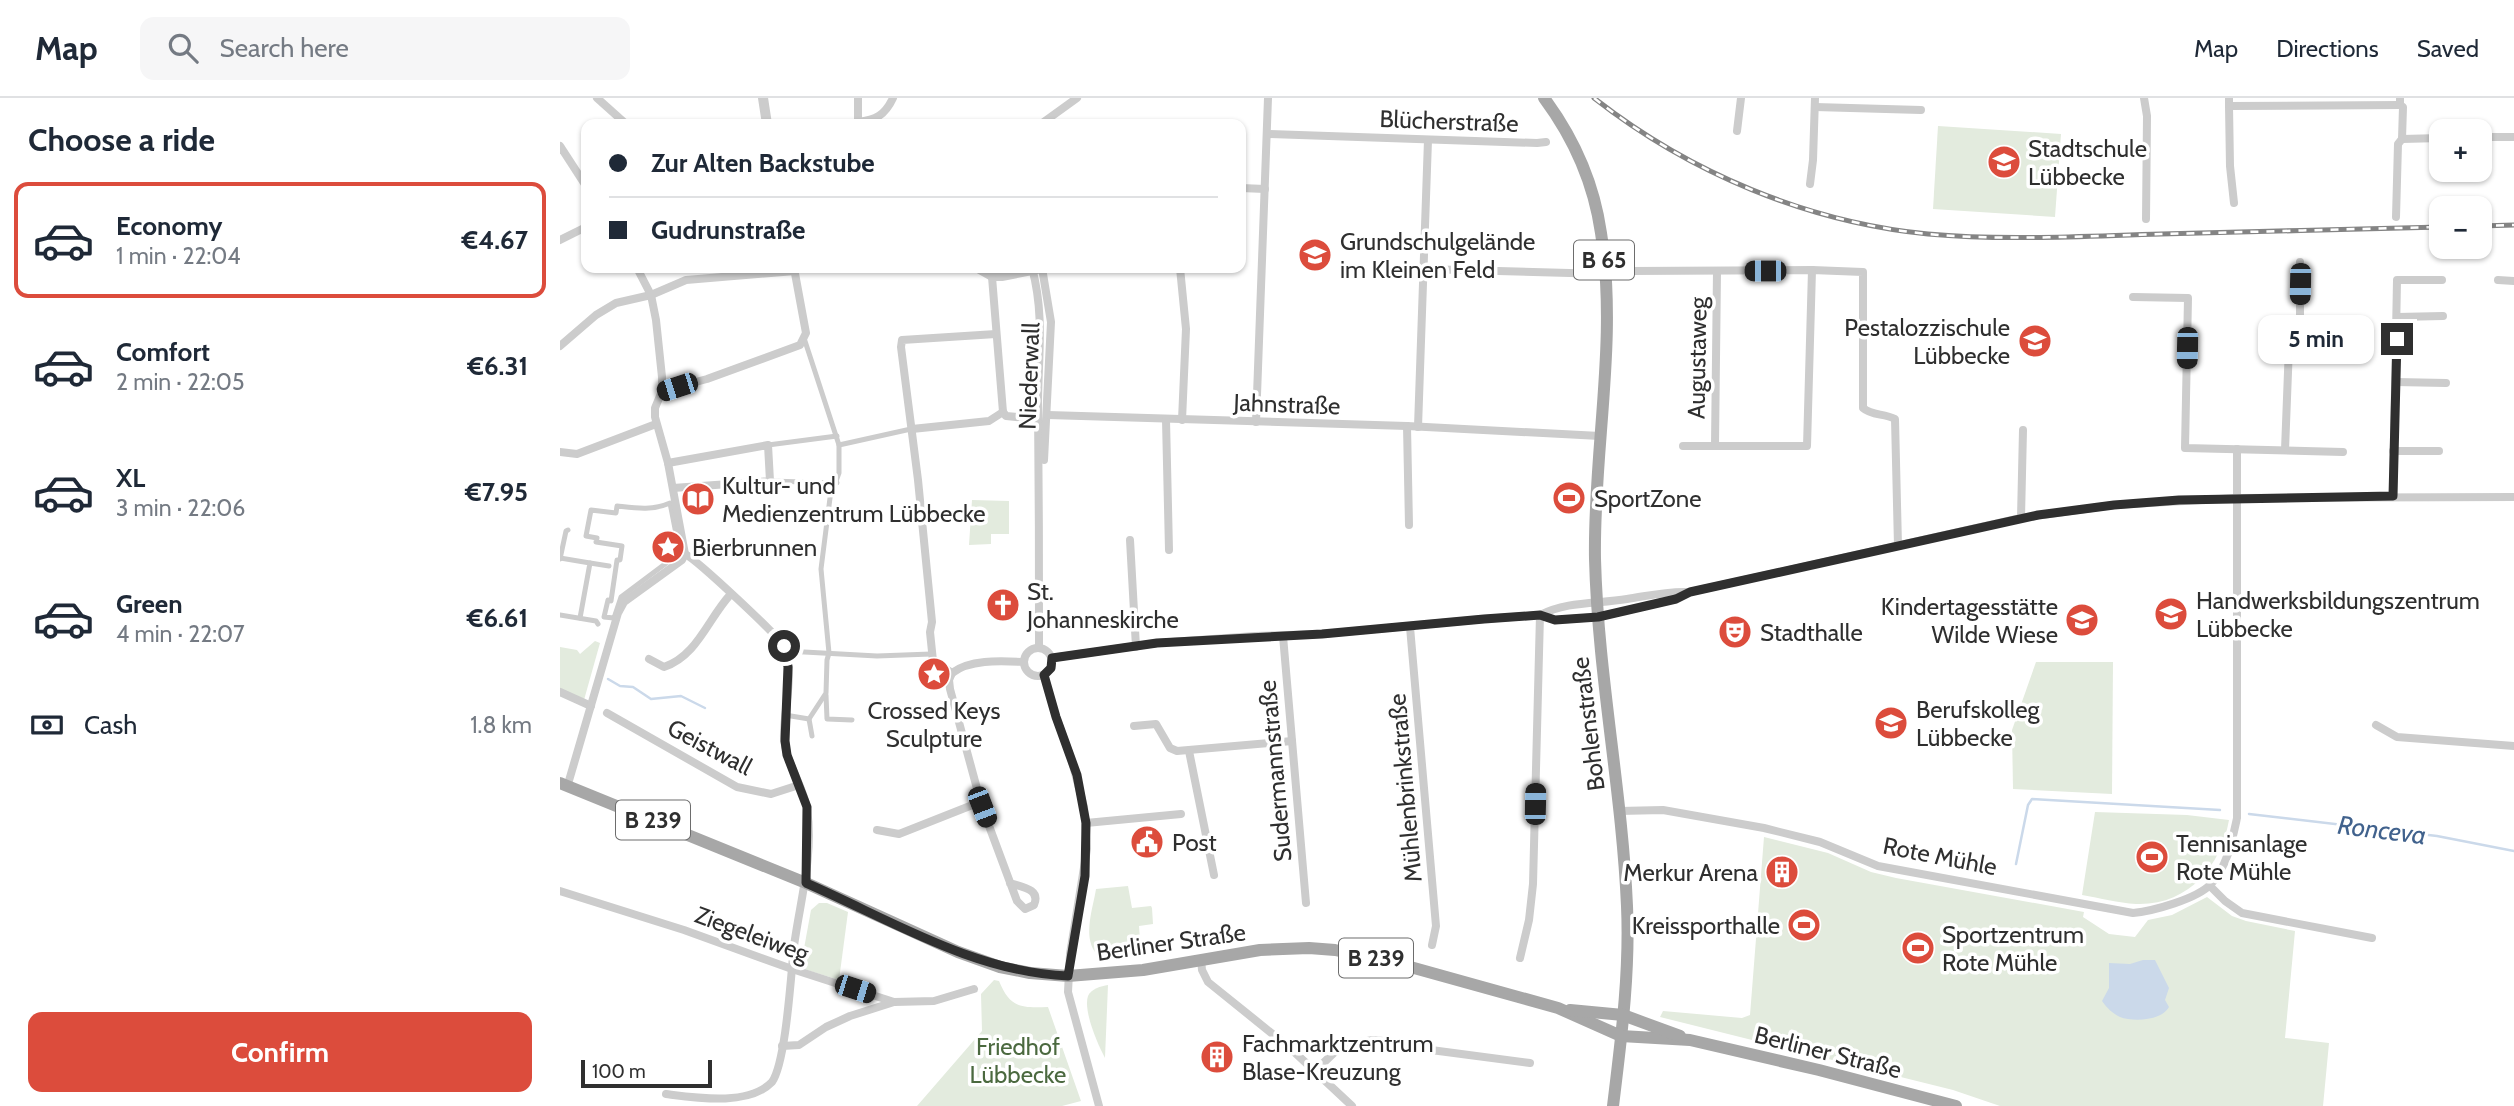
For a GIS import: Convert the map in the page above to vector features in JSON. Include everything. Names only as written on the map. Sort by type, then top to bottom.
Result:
[{"type":"main road","name":"Bohlenstraße","points":[[1544,98],[1560,120],[1585,173],[1601,231],[1606,274],[1607,323],[1595,513],[1596,582],[1599,634],[1619,811],[1628,937],[1613,1106]]},
{"type":"main road","name":"Berliner Straße","points":[[563,781],[806,883],[958,953],[1000,967],[1036,974],[1068,976],[1143,970],[1260,950],[1335,950],[1396,963],[1558,1008],[1621,1035],[1690,1040]]},
{"type":"main road","name":"Berliner Straße","points":[[1558,1008],[1623,1016],[1690,1040],[1956,1106]]},
{"type":"street","points":[[597,98],[620,119]]},
{"type":"street","points":[[763,98],[766,119]]},
{"type":"street","points":[[858,98],[858,119]]},
{"type":"street","points":[[875,119],[882,116],[893,98]]},
{"type":"street","points":[[1048,119],[1077,98]]},
{"type":"street","points":[[1256,422],[1268,98]]},
{"type":"street","points":[[1737,131],[1741,98]]},
{"type":"street","points":[[2144,98],[2147,116],[2146,219]]},
{"type":"street","points":[[1810,184],[1815,102],[1921,110]]},
{"type":"street","points":[[2234,203],[2230,166],[2229,102],[2400,102],[2403,107],[2402,139],[2398,144],[2396,217]]},
{"type":"street","name":"Blücherstraße","points":[[1267,134],[1546,142]]},
{"type":"street","points":[[2492,137],[2514,137]]},
{"type":"street","points":[[2402,139],[2429,138]]},
{"type":"street","points":[[1418,427],[1428,140]]},
{"type":"street","points":[[560,146],[581,178]]},
{"type":"street","points":[[1246,188],[1265,189]]},
{"type":"street","points":[[560,240],[581,230]]},
{"type":"street","points":[[2285,450],[2289,346],[2300,327],[2300,262]]},
{"type":"street","points":[[1423,269],[1606,274],[1630,271],[1863,272],[1863,408],[1869,414],[1888,415],[1895,419],[1898,546]]},
{"type":"street","points":[[1683,446],[1807,446],[1812,270]]},
{"type":"street","name":"Augustaweg","points":[[1715,445],[1717,271]]},
{"type":"street","points":[[563,781],[591,706],[618,613],[624,602],[682,561],[685,554],[668,463],[656,424],[655,408],[662,391],[659,349],[651,295],[640,273]]},
{"type":"street","points":[[560,346],[596,315],[616,303],[651,295],[686,280],[755,273]]},
{"type":"street","points":[[796,273],[804,321],[804,338],[839,444],[837,483],[830,498],[821,569],[829,653],[827,719],[852,720]]},
{"type":"street","points":[[985,273],[992,277],[1023,273]]},
{"type":"street","name":"Niederwall","points":[[1038,273],[1041,329],[1038,422],[1040,486]]},
{"type":"street","name":"Niederwall","points":[[1039,273],[1051,322],[1048,415],[1040,486],[1037,551],[1040,648]]},
{"type":"street","points":[[1180,273],[1186,329],[1182,420]]},
{"type":"street","points":[[992,277],[1003,412],[1006,416],[1038,422]]},
{"type":"street","points":[[2393,496],[2398,280],[2442,279]]},
{"type":"street","points":[[2498,281],[2514,281]]},
{"type":"street","points":[[2133,297],[2188,298],[2185,447],[2343,452]]},
{"type":"street","points":[[2397,317],[2443,316]]},
{"type":"street","points":[[951,673],[933,661],[931,653],[932,622],[901,347],[902,340],[996,334]]},
{"type":"street","points":[[662,391],[792,350],[800,345],[804,338]]},
{"type":"street","points":[[2396,382],[2446,383]]},
{"type":"street","points":[[839,444],[912,429],[989,421],[1003,412]]},
{"type":"street","name":"Jahnstraße","points":[[1048,415],[1407,426],[1600,436]]},
{"type":"street","points":[[1166,420],[1169,550]]},
{"type":"street","points":[[560,452],[577,454],[656,424]]},
{"type":"street","points":[[1407,426],[1409,525]]},
{"type":"street","points":[[2021,518],[2023,430]]},
{"type":"street","points":[[668,463],[837,436]]},
{"type":"street","points":[[768,445],[770,481]]},
{"type":"street","points":[[2237,449],[2237,818],[2225,863],[2210,886],[2225,901],[2242,912],[2372,938]]},
{"type":"street","points":[[2393,451],[2439,451]]},
{"type":"street","points":[[673,488],[770,481],[837,483]]},
{"type":"street","points":[[1540,615],[1555,620],[1598,617],[1676,599],[1690,592],[2021,518],[2122,504],[2237,498],[2514,496]]},
{"type":"street","points":[[670,503],[679,549],[677,555],[621,597],[614,618],[604,617],[608,600],[611,601],[617,560],[620,560],[622,546],[596,542],[597,538],[586,536],[591,510],[616,513],[617,506],[644,509],[670,503]]},
{"type":"street","points":[[568,530],[560,559],[609,566]]},
{"type":"street","points":[[1130,540],[1136,647]]},
{"type":"street","points":[[666,1094],[740,1101],[755,1095],[772,1082],[782,1046],[806,883],[807,807],[787,755],[784,726],[788,667],[786,651],[777,636],[702,566],[685,554]]},
{"type":"street","points":[[580,618],[590,563]]},
{"type":"street","points":[[1052,658],[1169,642],[1410,627],[1540,615],[1554,608],[1675,591],[1690,592]]},
{"type":"street","points":[[649,659],[664,667],[678,662],[689,652],[730,595]]},
{"type":"street","points":[[560,615],[596,621],[598,624]]},
{"type":"street","points":[[1520,958],[1529,920],[1533,884],[1540,615]]},
{"type":"street","name":"Mühlenbrinkstraße","points":[[1410,627],[1436,926],[1432,945]]},
{"type":"street","name":"Sudermannstraße","points":[[1283,636],[1306,903]]},
{"type":"street","points":[[1040,648],[1046,650],[1052,658],[1051,668],[1038,677],[1029,674],[1024,662],[1030,650],[1040,648]]},
{"type":"street","points":[[786,651],[877,656],[931,653]]},
{"type":"street","points":[[1010,884],[980,802],[949,680],[951,673],[961,666],[1024,662]]},
{"type":"street","points":[[1044,675],[1058,725],[1077,775],[1086,823],[1085,876],[1068,976],[1069,1000],[1099,1106]]},
{"type":"street","points":[[560,692],[591,706]]},
{"type":"street","points":[[812,736],[809,719],[826,693]]},
{"type":"street","name":"Geistwall","points":[[607,713],[737,787],[771,794],[799,785]]},
{"type":"street","points":[[785,715],[809,719]]},
{"type":"street","points":[[1134,726],[1156,724],[1170,748],[1177,751],[1292,741]]},
{"type":"street","points":[[2375,725],[2397,737],[2514,746]]},
{"type":"street","points":[[1189,751],[1214,875]]},
{"type":"street","points":[[877,830],[899,834],[980,802]]},
{"type":"street","name":"Rote Mühle","points":[[1619,811],[1670,811],[1764,828],[1820,842],[1878,866],[2133,913],[2159,910],[2210,886]]},
{"type":"street","points":[[1086,823],[1181,814]]},
{"type":"street","name":"Ziegeleiweg","points":[[560,891],[894,1002],[934,1002],[974,989]]},
{"type":"street","points":[[1200,959],[1208,982],[1290,1048],[1352,1106]]},
{"type":"street","points":[[782,1046],[799,1045],[826,1027],[850,1016],[894,1002]]},
{"type":"street","points":[[1315,1071],[1342,1045],[1373,1040],[1530,1063]]},
{"type":"green space","points":[[1938,126],[2061,134],[2055,217],[1933,209]]},
{"type":"green space","points":[[972,500],[1009,501],[1009,534],[991,534],[991,544],[969,545]]},
{"type":"green space","points":[[595,641],[600,643],[584,700],[560,689],[560,647],[577,650],[580,654]]},
{"type":"green space","points":[[2036,662],[2113,662],[2112,794],[2013,789],[2012,730]]},
{"type":"green space","name":"Tennisanlage Rote Mühle","points":[[2095,812],[2187,815],[2229,820],[2218,853],[2199,880],[2171,898],[2155,903],[2136,904],[2082,895]]},
{"type":"green space","points":[[1764,837],[1828,853],[1871,872],[1896,878],[2084,912],[2083,917],[2109,934],[2135,937],[2148,920],[2172,915],[2207,897],[2232,916],[2295,931],[2285,1038],[2329,1043],[2323,1106],[2000,1106],[1953,1090],[1660,1017],[1663,1011],[1742,1018],[1750,1015]]},
{"type":"green space","points":[[1128,886],[1132,908],[1152,908],[1153,924],[1139,926],[1141,953],[1095,952],[1089,930],[1096,889]]},
{"type":"green space","points":[[819,903],[827,903],[848,912],[839,980],[804,969],[801,965],[811,910]]},
{"type":"green space","name":"Friedhof Lübbecke","points":[[994,980],[999,981],[1008,997],[1018,1004],[1048,1007],[1081,1101],[1062,1106],[917,1106],[982,1031],[981,994]]},
{"type":"green space","points":[[1108,985],[1105,1058],[1092,1028],[1087,1002],[1091,991]]},
{"type":"water","points":[[2155,960],[2169,988],[2165,1000],[2169,1007],[2153,1018],[2132,1020],[2120,1017],[2102,1001],[2109,988],[2109,963],[2130,964]]},
{"type":"waterway","name":"Ronceva","points":[[608,679],[620,686],[633,687],[651,699],[681,696],[705,708]]},
{"type":"waterway","name":"Ronceva","points":[[2016,864],[2028,805],[2032,799],[2220,810]]},
{"type":"waterway","name":"Ronceva","points":[[2249,814],[2437,836],[2514,851]]},
{"type":"railway","points":[[1594,98],[1670,149],[1752,190],[1838,218],[1883,228],[1928,234],[2015,238],[2429,227]]},
{"type":"railway","points":[[2492,226],[2514,225]]},
{"type":"place","name":"Stadtschule Lübbecke","points":[[2004,162]]},
{"type":"place","name":"Grundschulgelände im Kleinen Feld","points":[[1315,255]]},
{"type":"place","name":"Pestalozzischule Lübbecke","points":[[2035,341]]},
{"type":"place","name":"SportZone","points":[[1569,498]]},
{"type":"place","name":"Kultur- und Medienzentrum Lübbecke","points":[[698,499]]},
{"type":"place","name":"Bierbrunnen","points":[[668,547]]},
{"type":"place","name":"St. Johanneskirche","points":[[1003,605]]},
{"type":"place","name":"Handwerksbildungszentrum Lübbecke","points":[[2171,614]]},
{"type":"place","name":"Kindertagesstätte Wilde Wiese","points":[[2082,620]]},
{"type":"place","name":"Stadthalle","points":[[1735,632]]},
{"type":"place","name":"Crossed Keys Sculpture","points":[[934,674]]},
{"type":"place","name":"Berufskolleg Lübbecke","points":[[1891,723]]},
{"type":"place","name":"Post","points":[[1147,842]]},
{"type":"place","name":"Tennisanlage Rote Mühle","points":[[2152,857]]},
{"type":"place","name":"Merkur Arena","points":[[1782,872]]},
{"type":"place","name":"Kreissporthalle","points":[[1804,925]]},
{"type":"place","name":"Sportzentrum Rote Mühle","points":[[1918,948]]},
{"type":"place","name":"Fachmarktzentrum Blase-Kreuzung","points":[[1217,1057]]},
{"type":"route","points":[[784,646],[788,667],[785,741],[787,755],[807,807],[806,883],[958,953],[1000,967],[1036,974],[1068,976],[1085,876],[1086,823],[1077,775],[1044,675],[1051,668],[1052,658],[1157,643],[1322,634],[1540,615],[1555,620],[1598,617],[1676,599],[1690,592],[2038,515],[2179,500],[2393,496],[2397,339]]}]
